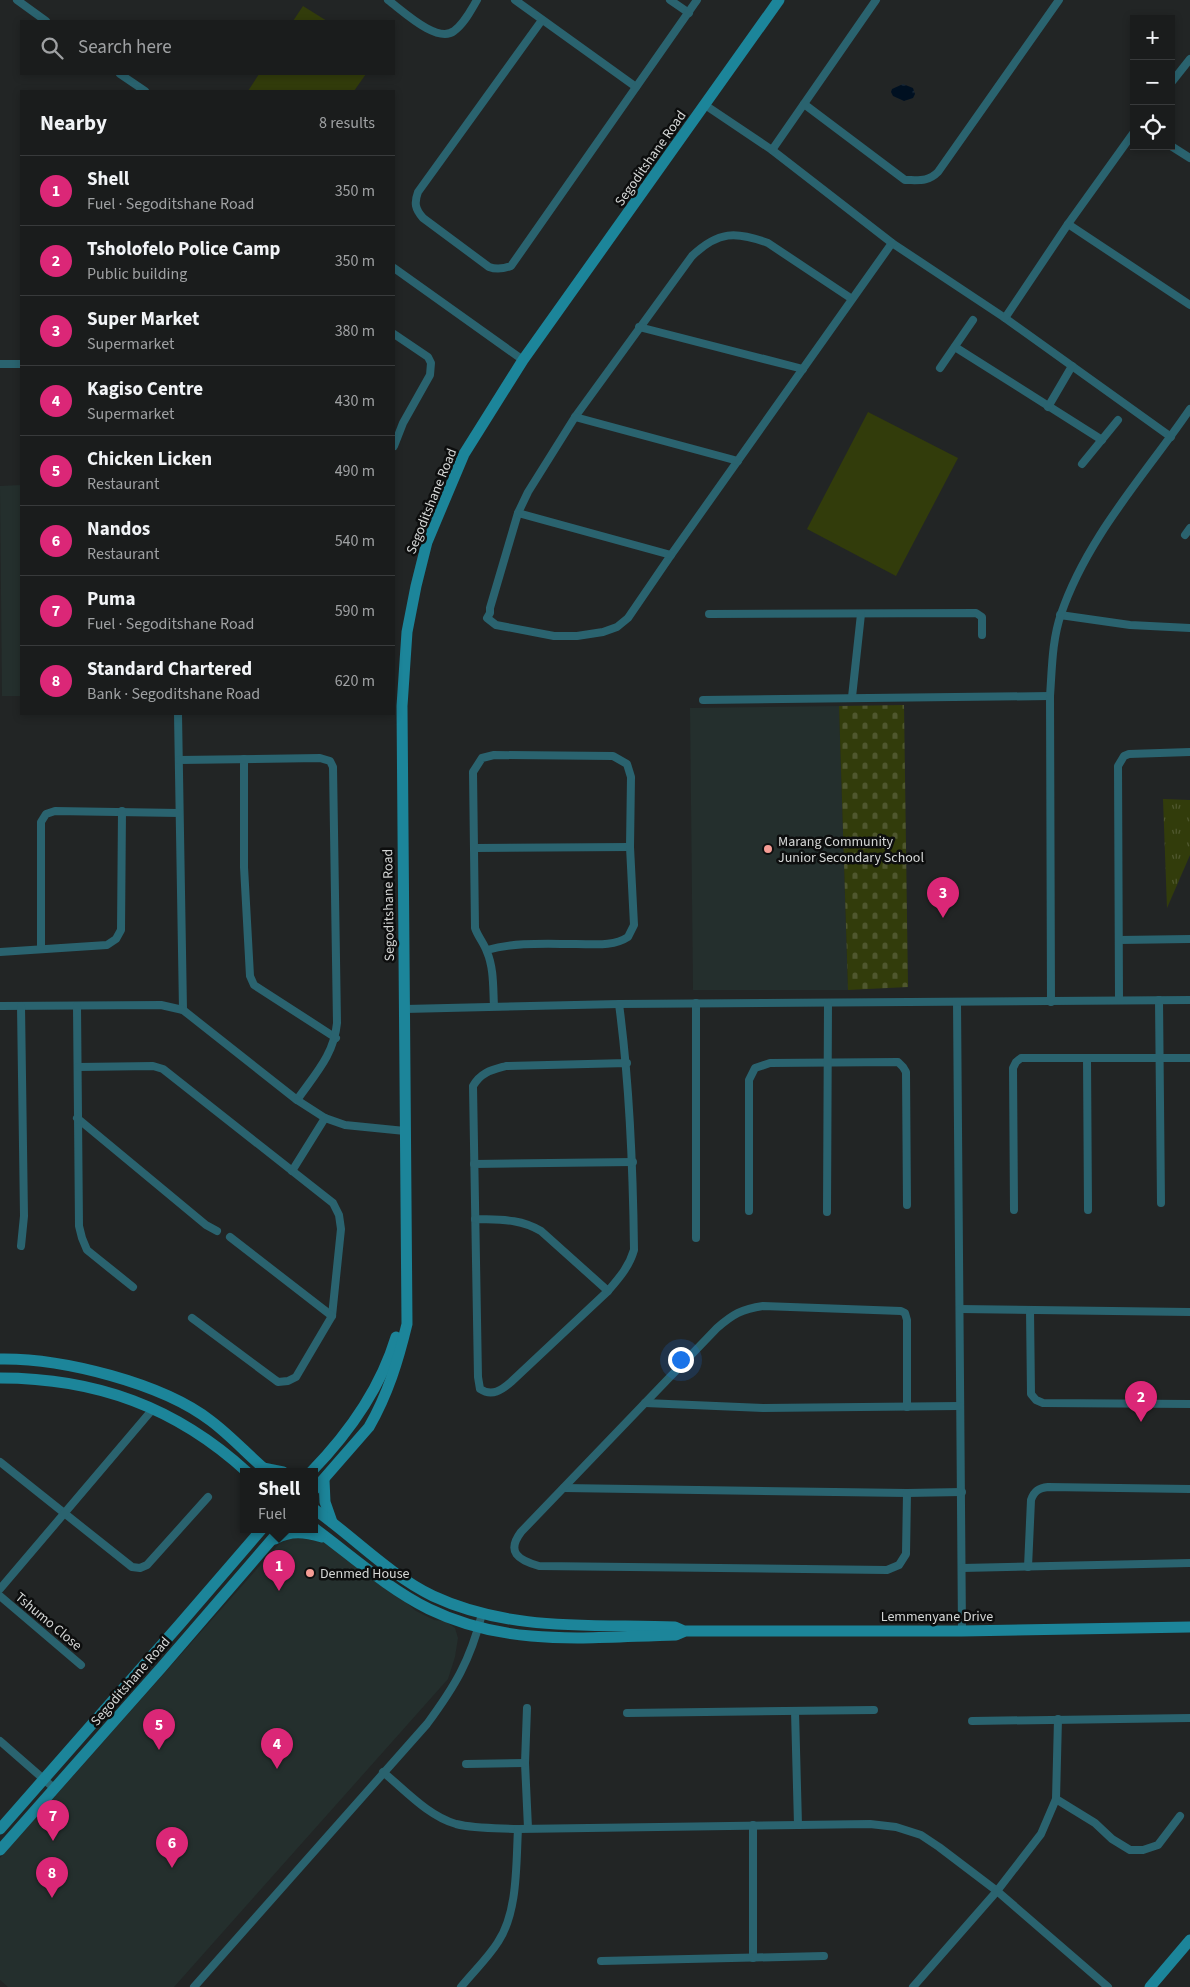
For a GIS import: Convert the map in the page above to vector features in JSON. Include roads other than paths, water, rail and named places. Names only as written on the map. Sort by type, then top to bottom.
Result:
[{"type":"street","points":[[16,0],[45,20]]},
{"type":"street","points":[[388,0],[433,32],[447,35],[455,31],[477,0]]},
{"type":"street","points":[[514,0],[636,87]]},
{"type":"street","points":[[670,0],[689,13]]},
{"type":"street","points":[[542,20],[418,192],[415,200],[416,210],[423,218],[489,267],[496,269],[512,266],[698,0]]},
{"type":"street","name":"Segoditshane Road","points":[[318,1486],[369,1427],[385,1397],[398,1361],[407,1324],[405,1318],[407,1241],[402,706],[409,623],[427,542],[453,477],[482,422],[523,360],[779,0]]},
{"type":"street","points":[[772,150],[876,0]]},
{"type":"street","points":[[804,104],[905,180],[926,180],[932,178],[1059,0]]},
{"type":"street","points":[[1175,78],[1190,59]]},
{"type":"street","points":[[121,75],[144,90]]},
{"type":"street","points":[[705,105],[772,150],[892,243],[1005,318],[1171,437]]},
{"type":"street","points":[[1005,318],[1068,224],[1130,138]]},
{"type":"street","points":[[1175,149],[1190,158]]},
{"type":"street","points":[[1068,224],[1190,305]]},
{"type":"street","points":[[852,299],[768,243],[744,235],[731,234],[718,237],[703,246],[692,256],[639,327],[575,417],[528,492],[518,513],[487,618],[496,624],[554,636],[577,636],[610,630],[628,618],[670,555],[892,243]]},
{"type":"street","points":[[395,269],[523,360]]},
{"type":"street","points":[[940,368],[973,320]]},
{"type":"street","points":[[639,327],[803,369]]},
{"type":"street","points":[[395,335],[428,357],[431,362],[430,375],[403,424],[395,444]]},
{"type":"street","points":[[955,347],[1102,440]]},
{"type":"street","points":[[0,364],[20,364]]},
{"type":"street","points":[[1048,407],[1072,366]]},
{"type":"street","points":[[1051,1002],[1050,696],[1053,650],[1060,615],[1077,573],[1092,546],[1190,409]]},
{"type":"street","points":[[575,417],[738,461]]},
{"type":"street","points":[[1082,464],[1118,420]]},
{"type":"street","points":[[518,513],[670,555]]},
{"type":"street","points":[[1185,535],[1190,528]]},
{"type":"street","points":[[709,614],[976,613],[982,617],[982,635]]},
{"type":"street","points":[[852,697],[861,614]]},
{"type":"street","points":[[1060,615],[1130,625],[1190,628]]},
{"type":"street","points":[[703,700],[1050,696]]},
{"type":"street","points":[[178,715],[183,1010]]},
{"type":"street","points":[[1119,999],[1118,766],[1124,756],[1129,754],[1190,752]]},
{"type":"street","points":[[487,950],[503,945],[523,944],[614,944],[628,937],[634,925],[630,846],[631,777],[626,764],[622,760],[613,756],[494,755],[482,758],[473,772],[475,928],[487,950],[491,964],[494,1006]]},
{"type":"street","points":[[179,760],[320,758],[330,761],[334,767],[336,1038],[331,1051],[297,1100]]},
{"type":"street","points":[[244,760],[244,867],[250,976],[254,985],[336,1038]]},
{"type":"street","points":[[41,948],[41,822],[46,814],[55,811],[179,813]]},
{"type":"street","points":[[0,952],[107,945],[116,939],[121,930],[122,812]]},
{"type":"street","points":[[475,848],[630,846]]},
{"type":"street","points":[[1119,940],[1190,939]]},
{"type":"street","points":[[1159,1000],[1161,1203]]},
{"type":"street","points":[[404,1009],[696,1003],[1190,1000]]},
{"type":"street","points":[[957,1002],[962,1631]]},
{"type":"street","points":[[696,1003],[696,1238]]},
{"type":"street","points":[[827,1212],[828,1003]]},
{"type":"street","points":[[620,1004],[627,1063],[633,1162],[634,1250],[631,1261],[622,1276],[608,1291],[502,1389],[492,1393],[485,1393],[480,1389],[478,1377],[473,1086],[478,1077],[490,1070],[506,1066],[627,1063]]},
{"type":"street","points":[[0,1006],[161,1005],[183,1010],[297,1100],[325,1118],[345,1125],[406,1131]]},
{"type":"street","points":[[21,1006],[24,1216],[21,1246]]},
{"type":"street","points":[[77,1006],[79,1226],[87,1250],[133,1287]]},
{"type":"street","points":[[1014,1210],[1014,1068],[1016,1062],[1021,1058],[1190,1058]]},
{"type":"street","points":[[1087,1058],[1088,1210]]},
{"type":"street","points":[[749,1211],[749,1080],[755,1068],[770,1063],[898,1062],[905,1070],[907,1205]]},
{"type":"street","points":[[78,1067],[153,1066],[163,1069],[333,1203],[339,1215],[341,1228],[332,1316],[296,1377],[288,1381],[278,1382],[192,1318]]},
{"type":"street","points":[[77,1118],[206,1225],[217,1231]]},
{"type":"street","points":[[292,1171],[325,1118]]},
{"type":"street","points":[[474,1164],[633,1162]]},
{"type":"street","points":[[475,1220],[522,1221],[532,1225],[608,1291]]},
{"type":"street","points":[[230,1237],[332,1316]]},
{"type":"street","points":[[907,1407],[908,1320],[905,1313],[901,1310],[763,1306],[744,1309],[731,1316],[717,1328],[564,1488],[514,1541],[514,1550],[520,1559],[526,1563],[539,1566],[886,1570],[899,1565],[906,1554],[907,1493]]},
{"type":"street","points":[[960,1309],[1190,1312]]},
{"type":"street","points":[[1030,1310],[1031,1394],[1036,1400],[1043,1403],[1190,1404]]},
{"type":"street","name":"Segoditshane Road","points":[[313,1468],[349,1431],[376,1388],[393,1350],[401,1323],[405,1318]]},
{"type":"street","points":[[0,1359],[34,1361],[79,1369],[120,1379],[162,1394],[184,1404],[210,1420],[264,1468]]},
{"type":"street","points":[[0,1378],[29,1378],[85,1386],[118,1396],[174,1418],[221,1449],[242,1468]]},
{"type":"street","points":[[645,1404],[763,1408],[960,1406]]},
{"type":"street","points":[[0,1589],[152,1410]]},
{"type":"street","points":[[0,1462],[132,1567],[140,1568],[147,1565],[208,1497]]},
{"type":"street","points":[[324,1480],[325,1502],[332,1523]]},
{"type":"street","points":[[1028,1567],[1030,1500],[1033,1493],[1038,1490],[1048,1486],[1190,1489]]},
{"type":"street","points":[[564,1488],[907,1493],[962,1492]]},
{"type":"street","name":"Lemmenyane Drive","points":[[318,1511],[380,1562],[433,1596],[482,1614],[512,1621],[548,1624],[675,1627],[684,1631],[962,1631],[1190,1627]]},
{"type":"street","name":"Lemmenyane Drive","points":[[318,1531],[371,1573],[407,1596],[429,1609],[479,1629],[536,1638],[676,1635],[684,1631]]},
{"type":"street","name":"Segoditshane Road","points":[[0,1829],[257,1533]]},
{"type":"street","name":"Segoditshane Road","points":[[0,1850],[56,1789],[278,1533]]},
{"type":"street","points":[[271,1541],[290,1533]]},
{"type":"street","points":[[310,1533],[328,1538]]},
{"type":"street","points":[[962,1568],[1190,1564]]},
{"type":"street","name":"Tshumo Close","points":[[0,1596],[81,1665]]},
{"type":"street","points":[[194,1987],[427,1724],[452,1690],[464,1668],[479,1629],[482,1614]]},
{"type":"street","points":[[527,1708],[525,1763],[528,1828]]},
{"type":"street","points":[[627,1713],[874,1710]]},
{"type":"street","points":[[795,1711],[798,1825]]},
{"type":"street","points":[[972,1721],[1190,1718]]},
{"type":"street","points":[[913,1987],[997,1891],[1041,1834],[1056,1799],[1058,1719]]},
{"type":"street","points":[[0,1741],[56,1789]]},
{"type":"street","points":[[466,1764],[525,1763]]},
{"type":"street","points":[[384,1772],[417,1801],[443,1819],[472,1826],[518,1829],[870,1824],[896,1827],[921,1835],[939,1847],[997,1891],[1108,1987]]},
{"type":"street","points":[[1056,1799],[1095,1823],[1112,1839],[1130,1850],[1144,1850],[1158,1844],[1180,1816]]},
{"type":"street","points":[[753,1825],[753,1958]]},
{"type":"street","points":[[461,1987],[498,1943],[506,1928],[516,1880],[518,1829]]},
{"type":"street","points":[[1150,1987],[1190,1940]]},
{"type":"street","points":[[601,1961],[824,1956]]},
{"type":"water","points":[[903,84],[913,88],[915,94],[913,98],[904,101],[893,96],[892,89]]},
{"type":"place","name":"Marang Community Junior Secondary School","points":[[768,849]]},
{"type":"place","name":"Super Market","points":[[943,918]]},
{"type":"place","name":"Tsholofelo Police Camp","points":[[1141,1422]]},
{"type":"place","name":"Denmed House","points":[[310,1573]]},
{"type":"place","name":"Shell","points":[[279,1591]]},
{"type":"place","name":"Chicken Licken","points":[[159,1750]]},
{"type":"place","name":"Kagiso Centre","points":[[277,1769]]},
{"type":"place","name":"Puma","points":[[53,1841]]},
{"type":"place","name":"Nandos","points":[[172,1868]]},
{"type":"place","name":"Standard Chartered","points":[[52,1898]]}]
